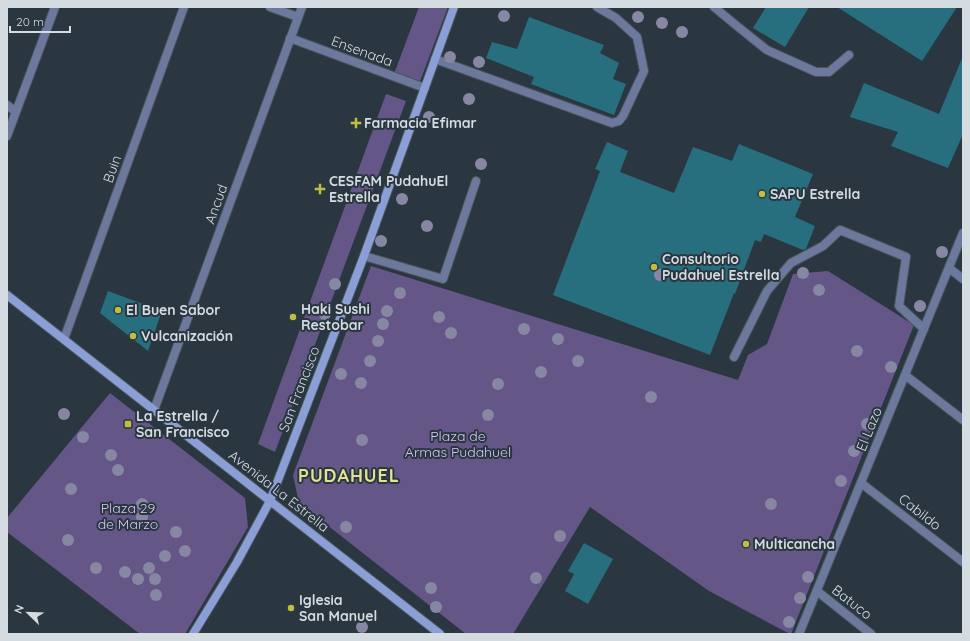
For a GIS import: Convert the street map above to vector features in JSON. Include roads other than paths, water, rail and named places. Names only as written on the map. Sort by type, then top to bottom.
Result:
[{"type":"main road","name":"San Francisco","points":[[193,634],[237,562],[270,501],[364,256],[454,7]]},
{"type":"main road","name":"Avenida La Estrella","points":[[7,295],[440,634]]},
{"type":"street","points":[[7,136],[55,7]]},
{"type":"street","name":"Buin","points":[[64,339],[184,7]]},
{"type":"street","points":[[270,7],[298,17]]},
{"type":"street","name":"Ancud","points":[[154,410],[302,7]]},
{"type":"street","points":[[435,59],[612,123],[619,121],[623,116],[644,71],[637,37],[616,18],[597,7]]},
{"type":"street","points":[[714,7],[768,50],[816,72],[829,72],[849,55]]},
{"type":"street","name":"Ensenada","points":[[290,38],[425,88]]},
{"type":"street","points":[[7,105],[16,112]]},
{"type":"street","points":[[364,256],[443,279],[476,181]]},
{"type":"street","points":[[734,357],[767,291],[791,263],[823,246],[840,230],[906,257],[899,306],[924,329]]},
{"type":"street","name":"El Lazo","points":[[799,634],[963,233]]},
{"type":"street","points":[[949,268],[963,279]]},
{"type":"street","points":[[905,375],[963,420]]},
{"type":"street","name":"Cabildo","points":[[861,482],[963,562]]},
{"type":"street","name":"Batuco","points":[[816,591],[871,634]]},
{"type":"place","name":"Farmacia Efimar","points":[[356,123]]},
{"type":"place","name":"CESFAM PudahuEl Estrella","points":[[320,189]]},
{"type":"place","name":"SAPU Estrella","points":[[762,194]]},
{"type":"place","name":"Consultorio Pudahuel Estrella","points":[[654,267]]},
{"type":"place","name":"El Buen Sabor","points":[[118,310]]},
{"type":"place","name":"Haki Sushi Restobar","points":[[293,317]]},
{"type":"place","name":"Vulcanización","points":[[133,336]]},
{"type":"place","name":"La Estrella / San Francisco","points":[[128,424]]},
{"type":"place","name":"Multicancha","points":[[746,544]]},
{"type":"place","name":"Iglesia San Manuel","points":[[291,608]]},
{"type":"district","name":"PUDAHUEL","points":[[349,475]]},
{"type":"park label","name":"Plaza de Armas Pudahuel","points":[[458,444]]},
{"type":"park label","name":"Plaza 29 de Marzo","points":[[128,516]]}]
